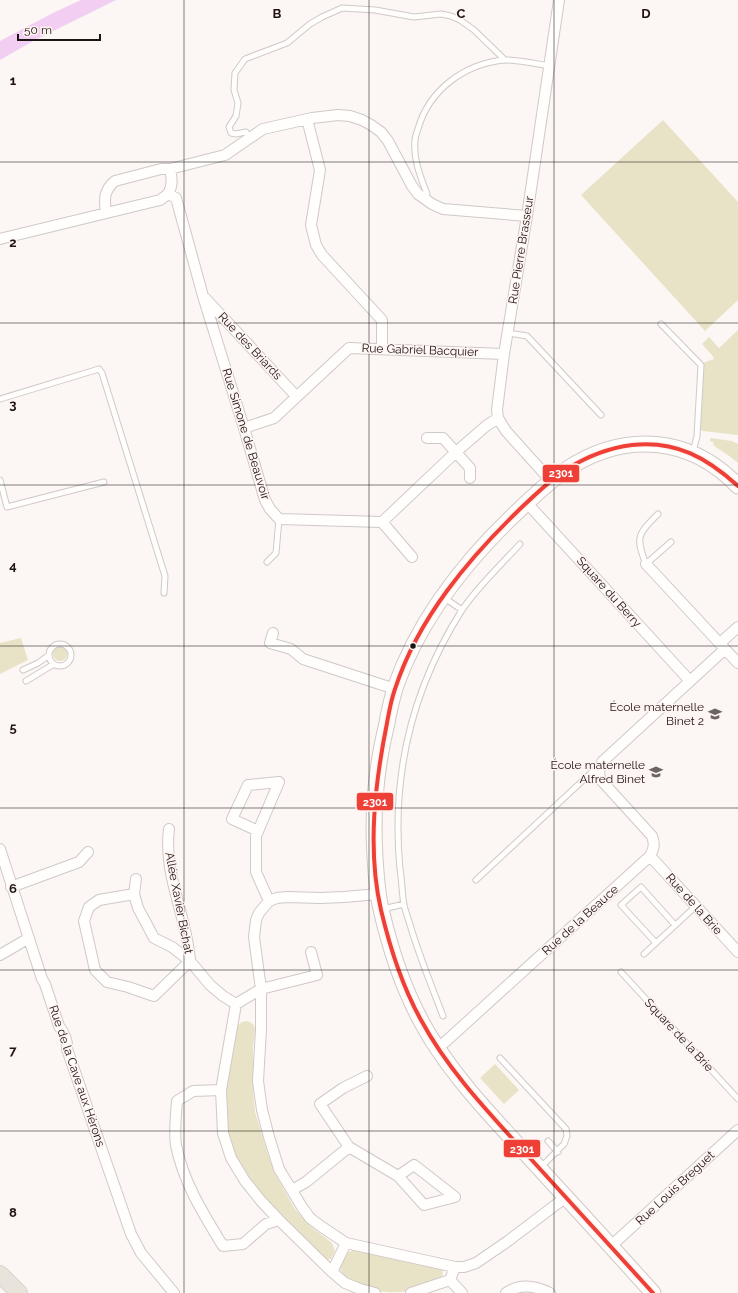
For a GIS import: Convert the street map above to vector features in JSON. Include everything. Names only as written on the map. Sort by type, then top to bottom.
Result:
[{"type":"main road","points":[[0,1274],[19,1293]]},
{"type":"street","name":"Rue Pierre Brasseur","points":[[498,418],[497,405],[504,354],[527,216],[559,0]]},
{"type":"street","points":[[106,212],[104,202],[106,192],[109,186],[115,181],[225,155],[263,129],[307,119],[350,116],[371,125],[388,141],[412,186],[424,199],[432,204],[443,209],[527,216]]},
{"type":"street","points":[[307,119],[320,170],[311,225],[316,245],[322,255],[382,320],[382,348]]},
{"type":"street","points":[[0,239],[160,200],[168,194],[172,187],[170,169]]},
{"type":"street","name":"Rue Simone de Beauvoir","points":[[168,194],[176,198],[203,296],[265,500],[270,509],[279,519]]},
{"type":"street","name":"Rue des Briards","points":[[203,296],[296,396]]},
{"type":"street","name":"Rue Gabriel Bacquier","points":[[244,428],[274,418],[296,396],[350,348],[382,348],[504,354]]},
{"type":"street","points":[[279,519],[382,522],[456,452],[486,426],[498,418],[501,426],[506,432],[551,481]]},
{"type":"street","points":[[427,438],[443,438],[470,468],[470,478]]},
{"type":"street","points":[[653,1293],[473,1095],[437,1047],[418,1015],[402,978],[381,909],[378,894],[374,843],[376,784],[380,753],[395,689],[409,655],[419,636],[443,597],[465,566],[486,543],[551,481],[587,457],[625,445],[654,443],[692,453],[718,467],[738,486]]},
{"type":"street","name":"Square du Berry","points":[[527,503],[690,681]]},
{"type":"street","points":[[382,522],[412,557]]},
{"type":"street","points":[[646,564],[738,663]]},
{"type":"street","points":[[650,856],[654,850],[652,836],[601,780],[599,769],[602,762],[690,681],[738,627]]},
{"type":"street","points":[[273,633],[270,643],[291,649],[303,659],[395,689]]},
{"type":"street","points":[[258,831],[232,819],[248,785],[279,782],[256,836],[256,872],[269,901]]},
{"type":"street","name":"Allée Xavier Bichat","points":[[169,829],[167,841],[168,859],[189,944],[190,961],[210,985],[223,996],[236,1004]]},
{"type":"street","name":"Rue de la Cave aux Hérons","points":[[0,849],[42,979],[59,1026],[66,1040],[67,1049],[135,1244],[174,1293]]},
{"type":"street","points":[[12,887],[79,862],[88,852]]},
{"type":"street","name":"Rue de la Brie","points":[[650,856],[738,952]]},
{"type":"street","name":"Rue de la Beauce","points":[[437,1047],[444,1043],[650,856]]},
{"type":"street","points":[[134,894],[99,900],[89,907],[84,921],[96,970],[107,982],[128,987],[154,996],[190,961],[172,948],[154,938],[138,908],[134,894],[136,880]]},
{"type":"street","points":[[378,894],[320,898],[277,898],[269,901],[259,913],[255,927],[254,937],[261,989],[261,1030],[258,1081],[262,1110],[279,1169],[302,1207],[310,1218],[333,1236],[346,1243],[454,1267],[464,1267],[476,1263],[566,1197]]},
{"type":"street","points":[[0,955],[29,938]]},
{"type":"street","points":[[311,952],[317,975],[261,989],[236,1004],[221,1090],[223,1133],[231,1158],[245,1180],[280,1220],[332,1272],[346,1283],[375,1293]]},
{"type":"street","points":[[367,1076],[343,1088],[320,1104],[349,1147],[398,1176],[424,1205],[455,1197],[414,1165],[398,1176]]},
{"type":"street","points":[[221,1090],[193,1091],[177,1101],[176,1144],[185,1174],[195,1198],[223,1246],[243,1244],[266,1224],[280,1220]]},
{"type":"street","name":"Rue Louis Breguet","points":[[611,1246],[738,1130]]},
{"type":"street","points":[[292,1190],[306,1182],[349,1147]]},
{"type":"street","points":[[332,1272],[346,1243]]},
{"type":"street","points":[[450,1280],[454,1267]]},
{"type":"street","points":[[411,1293],[450,1280]]},
{"type":"street","points":[[450,1280],[462,1293]]},
{"type":"street","points":[[341,1293],[346,1283]]},
{"type":"street","points":[[506,1293],[510,1290],[529,1286],[550,1293]]},
{"type":"lane","points":[[250,138],[246,132],[236,134],[232,133],[229,127],[236,116],[238,103],[234,90],[235,73],[245,59],[287,43],[310,24],[342,8],[375,10],[414,16],[441,14],[451,16],[460,20],[474,30],[505,60]]},
{"type":"lane","points":[[424,199],[427,194],[416,156],[415,140],[422,116],[436,94],[454,77],[481,65],[505,60],[549,66]]},
{"type":"lane","points":[[661,324],[701,365],[697,436],[692,453]]},
{"type":"lane","points":[[508,333],[527,336],[601,415]]},
{"type":"lane","points":[[0,399],[99,369],[102,373],[165,576],[164,593]]},
{"type":"lane","points":[[0,480],[7,507],[104,482]]},
{"type":"lane","points":[[658,514],[646,526],[640,536],[639,547],[646,564],[671,542]]},
{"type":"lane","points":[[267,562],[276,553],[279,519]]},
{"type":"lane","points":[[443,1016],[420,956],[404,904],[398,846],[399,794],[405,744],[419,697],[433,661],[462,610],[476,592],[520,544]]},
{"type":"lane","points":[[443,597],[462,610]]},
{"type":"lane","points":[[57,644],[64,644],[70,649],[71,656],[68,663],[61,666],[54,664],[51,662],[49,655],[51,648],[57,644]]},
{"type":"lane","points":[[23,670],[38,663],[49,655]]},
{"type":"lane","points":[[26,681],[54,664]]},
{"type":"lane","points":[[476,880],[588,775],[599,769]]},
{"type":"lane","points":[[656,943],[621,905],[641,887],[675,925]]},
{"type":"lane","points":[[381,909],[404,904]]},
{"type":"lane","points":[[644,954],[696,906]]},
{"type":"lane","name":"Square de la Brie","points":[[621,972],[738,1099]]},
{"type":"lane","points":[[500,1058],[566,1129],[567,1136],[564,1144],[558,1152],[540,1168]]},
{"type":"lane","points":[[548,1140],[558,1152]]},
{"type":"shaded area","points":[[81,0],[116,0],[33,41],[0,60],[0,41]]},
{"type":"shaded area","points":[[663,120],[738,202],[738,300],[705,331],[581,195]]},
{"type":"shaded area","points":[[738,330],[738,435],[703,431],[700,429],[700,424],[703,363],[714,359],[702,344],[709,337],[719,348]]},
{"type":"shaded area","points":[[710,438],[732,441],[738,444],[738,463],[714,446],[713,442],[710,441]]},
{"type":"shaded area","points":[[21,638],[28,660],[0,674],[0,643]]},
{"type":"shaded area","points":[[57,647],[63,647],[67,651],[67,657],[63,661],[57,661],[53,657],[53,651]]},
{"type":"shaded area","points":[[247,1021],[254,1025],[255,1030],[253,1047],[253,1090],[255,1112],[268,1155],[275,1174],[295,1209],[310,1226],[332,1243],[335,1251],[331,1259],[327,1260],[280,1218],[241,1170],[230,1148],[225,1122],[227,1078],[235,1028],[242,1022]]},
{"type":"shaded area","points":[[495,1064],[519,1090],[504,1104],[480,1078]]},
{"type":"shaded area","points":[[358,1249],[442,1268],[443,1274],[434,1282],[409,1291],[386,1292],[364,1287],[348,1279],[340,1268],[341,1261],[344,1256]]},
{"type":"transit line","name":"2301","points":[[653,1293],[500,1126],[471,1092],[444,1057],[421,1020],[408,994],[397,966],[381,910],[374,863],[374,816],[376,792],[392,697],[405,663],[417,638],[447,590],[465,568],[502,527],[549,482],[574,465],[590,457],[623,446],[648,444],[663,445],[690,453],[715,467],[738,486]]},
{"type":"place","name":"École maternelle Binet 2","points":[[715,714]]},
{"type":"place","name":"École maternelle Alfred Binet","points":[[656,772]]}]
